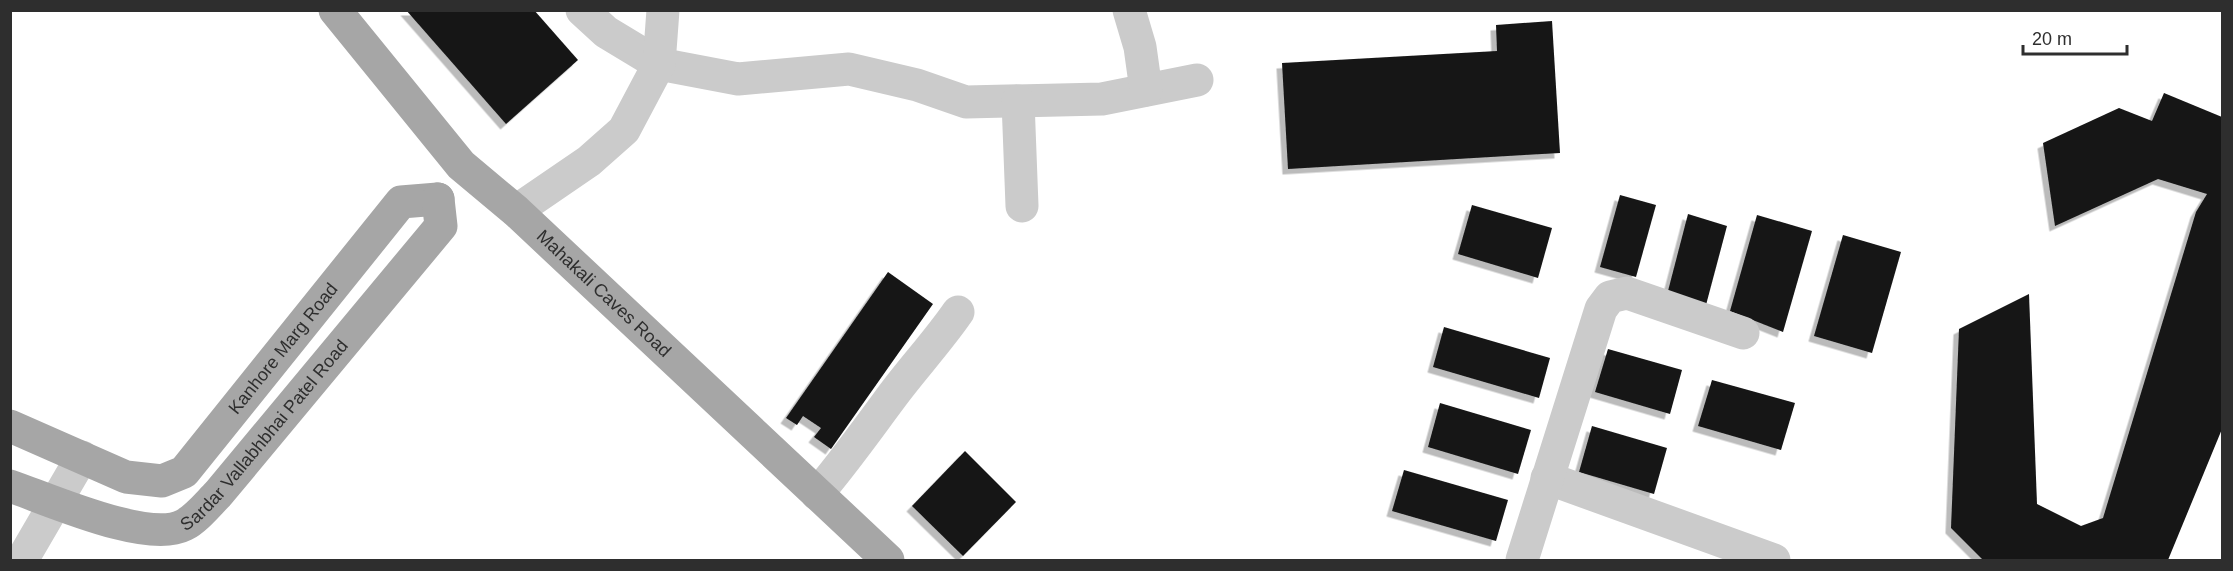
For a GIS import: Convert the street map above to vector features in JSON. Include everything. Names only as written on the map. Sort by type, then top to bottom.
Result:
[{"type":"main road","name":"Mahakali Caves Road","points":[[335,10],[461,165],[516,211],[888,561]]},
{"type":"main road","points":[[438,200],[461,165]]},
{"type":"main road","name":"Kanhore Marg Road","points":[[82,457],[126,477],[162,481],[184,472],[401,202],[438,200]]},
{"type":"main road","name":"Sardar Vallabhbhai Patel Road","points":[[10,486],[115,524],[149,530],[183,526],[218,494],[441,226],[438,200]]},
{"type":"main road","points":[[10,426],[82,457]]},
{"type":"street","points":[[582,10],[606,32],[659,64],[738,79],[849,69],[917,85],[966,102],[1102,99],[1197,80]]},
{"type":"street","points":[[516,211],[589,161],[624,130],[659,64],[663,10]]},
{"type":"street","points":[[1129,10],[1140,47],[1146,90]]},
{"type":"street","points":[[1018,101],[1022,206]]},
{"type":"street","points":[[1522,561],[1601,309],[1610,297],[1627,293],[1743,333]]},
{"type":"street","points":[[818,494],[852,453],[888,401],[933,348],[958,312]]},
{"type":"street","points":[[22,561],[82,457]]},
{"type":"street","points":[[1547,478],[1774,561]]},
{"type":"building","points":[[406,10],[534,10],[578,60],[506,124]]},
{"type":"building","points":[[1552,21],[1560,153],[1288,169],[1282,63],[1497,51],[1496,25]]},
{"type":"building","points":[[2164,93],[2222,117],[2222,429],[2168,560],[1983,560],[1951,528],[1959,329],[2029,294],[2037,504],[2081,526],[2103,518],[2196,212],[2207,194],[2158,179],[2055,226],[2043,143],[2119,108],[2152,121]]},
{"type":"building","points":[[1620,195],[1656,205],[1636,277],[1600,267]]},
{"type":"building","points":[[1472,205],[1552,228],[1538,278],[1458,254]]},
{"type":"building","points":[[1688,214],[1727,226],[1706,305],[1668,291]]},
{"type":"building","points":[[1757,215],[1812,231],[1783,332],[1730,311]]},
{"type":"building","points":[[1843,235],[1901,252],[1872,353],[1814,336]]},
{"type":"building","points":[[888,272],[933,304],[831,449],[814,437],[821,428],[803,416],[797,425],[786,418]]},
{"type":"building","points":[[1444,327],[1550,358],[1539,398],[1433,367]]},
{"type":"building","points":[[1608,349],[1682,370],[1670,414],[1595,392]]},
{"type":"building","points":[[1712,380],[1795,403],[1781,450],[1698,426]]},
{"type":"building","points":[[1440,403],[1531,430],[1518,474],[1428,447]]},
{"type":"building","points":[[1592,426],[1667,448],[1654,494],[1579,472]]},
{"type":"building","points":[[965,451],[1016,502],[963,556],[912,506]]},
{"type":"building","points":[[1404,470],[1508,500],[1496,541],[1392,511]]}]
